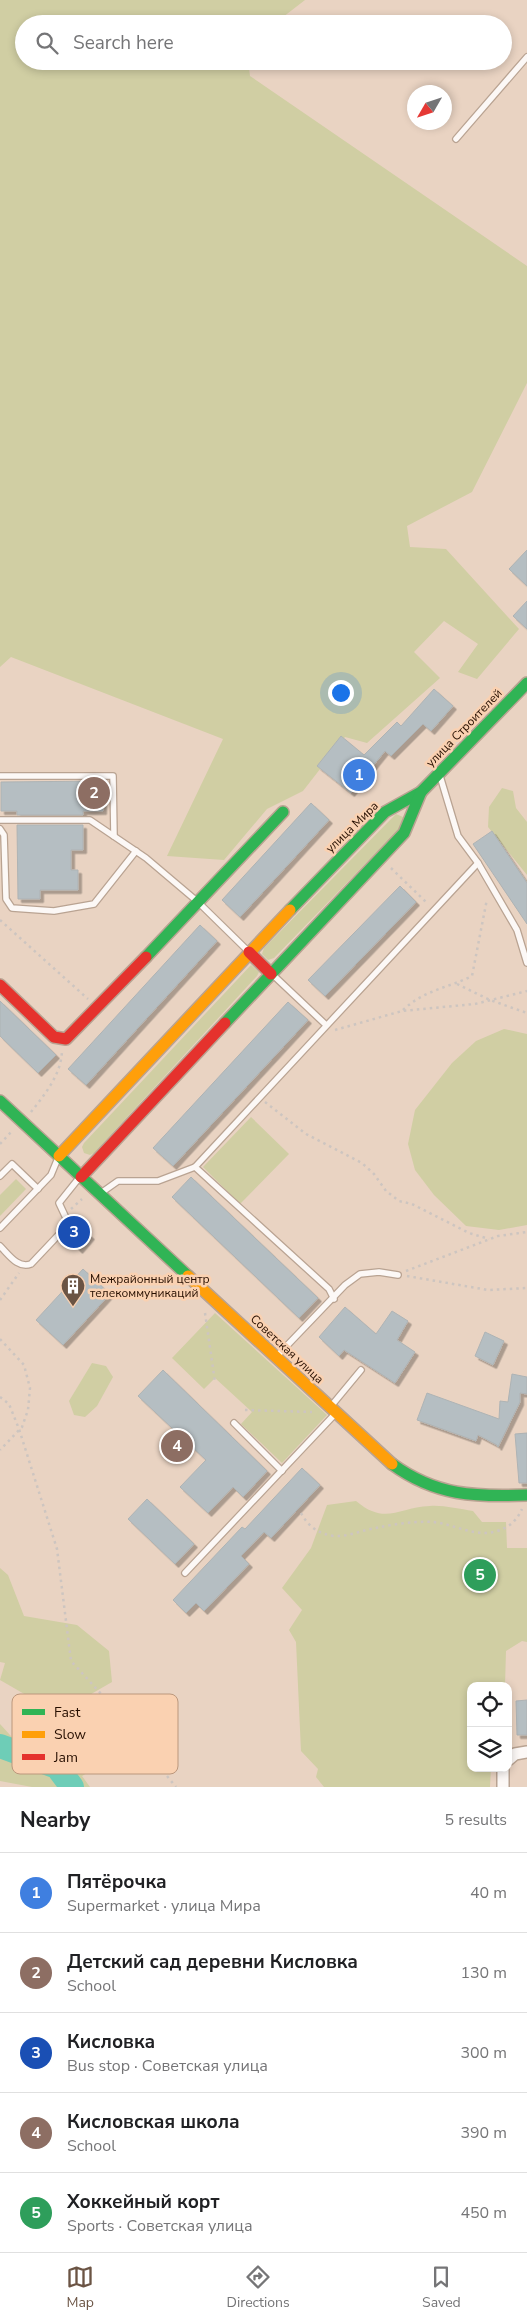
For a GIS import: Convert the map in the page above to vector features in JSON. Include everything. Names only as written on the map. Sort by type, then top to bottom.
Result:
[{"type":"street","name":"улица Строителей","points":[[421,792],[527,683]]},
{"type":"street","name":"улица Мира","points":[[59,1156],[249,952],[385,812],[421,792]]},
{"type":"street","points":[[81,1177],[404,832],[421,792]]},
{"type":"street","points":[[0,985],[54,1037],[62,1040],[70,1036],[99,1008],[283,812]]},
{"type":"street","points":[[249,952],[271,974]]},
{"type":"street","name":"Советская улица","points":[[0,1101],[393,1465],[416,1481],[445,1493],[478,1497],[526,1495]]},
{"type":"street","points":[[512,1757],[515,1754],[527,1752]]},
{"type":"street","points":[[503,1772],[503,1787]]},
{"type":"lane","points":[[456,139],[527,58]]},
{"type":"lane","points":[[439,774],[458,836],[478,863],[517,930],[527,963]]},
{"type":"lane","points":[[0,776],[113,776],[114,836]]},
{"type":"lane","points":[[0,820],[90,820],[136,851],[198,902],[249,952]]},
{"type":"lane","points":[[0,829],[4,835],[6,899],[12,908],[54,911],[94,904],[136,851]]},
{"type":"lane","points":[[99,1194],[118,1181],[158,1181],[195,1167],[260,1098],[325,1024],[478,863]]},
{"type":"lane","points":[[271,974],[325,1024]]},
{"type":"lane","points":[[0,1228],[54,1172],[59,1156]]},
{"type":"lane","points":[[0,1176],[12,1164],[38,1188]]},
{"type":"lane","points":[[195,1167],[329,1289],[334,1299]]},
{"type":"lane","points":[[0,1246],[18,1264],[24,1266],[33,1262],[67,1224],[59,1206],[60,1200],[81,1177]]},
{"type":"lane","points":[[276,1358],[360,1274],[379,1272],[398,1274]]},
{"type":"lane","points":[[184,1573],[282,1471],[333,1410],[361,1370]]},
{"type":"lane","points":[[234,1423],[282,1471]]},
{"type":"path","points":[[388,865],[435,910]]},
{"type":"path","points":[[402,1011],[414,1000],[436,988],[457,984],[472,976],[490,884]]},
{"type":"path","points":[[0,920],[99,1008]]},
{"type":"path","points":[[457,984],[490,1000],[527,1013]]},
{"type":"path","points":[[325,1024],[338,1031],[402,1011],[475,1004],[527,992]]},
{"type":"path","points":[[0,1144],[54,1079],[61,1062],[62,1040]]},
{"type":"path","points":[[260,1098],[306,1134],[362,1163],[374,1174],[386,1191],[398,1201],[412,1204],[469,1233],[489,1239]]},
{"type":"path","points":[[65,1216],[82,1199]]},
{"type":"path","points":[[398,1274],[489,1239],[527,1232]]},
{"type":"path","points":[[0,1300],[24,1266]]},
{"type":"path","points":[[398,1274],[450,1285],[488,1290],[527,1288]]},
{"type":"path","points":[[205,1313],[214,1382]]},
{"type":"path","points":[[0,1338],[24,1365],[30,1388],[28,1410],[19,1429],[0,1450]]},
{"type":"path","points":[[0,1397],[9,1404],[19,1429],[58,1549],[71,1661],[101,1694]]},
{"type":"path","points":[[246,1410],[312,1412]]},
{"type":"path","points":[[302,1513],[307,1524],[336,1536],[388,1525],[421,1522],[434,1522],[485,1533],[498,1531],[517,1519],[526,1495]]},
{"type":"path","points":[[166,1774],[176,1787]]},
{"type":"shaded area","points":[[0,0],[305,0],[286,15],[15,15],[15,70],[249,70],[250,76],[527,266],[527,383],[472,492],[407,526],[410,547],[446,549],[519,629],[477,679],[458,672],[478,644],[444,621],[414,652],[440,678],[367,743],[345,737],[303,791],[267,809],[224,860],[167,856],[223,739],[11,657],[0,667]]},
{"type":"shaded area","points":[[502,788],[513,791],[516,808],[527,822],[527,875],[488,827],[489,807]]},
{"type":"shaded area","points":[[396,814],[403,817],[402,826],[274,958],[268,960],[262,954],[264,948]]},
{"type":"shaded area","points":[[251,965],[259,972],[257,976],[94,1153],[90,1155],[84,1153],[82,1147],[84,1143]]},
{"type":"shaded area","points":[[504,1029],[527,1034],[527,1225],[499,1230],[466,1226],[434,1195],[415,1170],[408,1144],[415,1110],[452,1063],[476,1041]]},
{"type":"shaded area","points":[[251,1117],[289,1154],[240,1204],[203,1167]]},
{"type":"shaded area","points":[[16,1179],[26,1189],[0,1216],[0,1195]]},
{"type":"shaded area","points":[[215,1313],[327,1415],[282,1463],[241,1424],[252,1412],[215,1378],[204,1389],[172,1358]]},
{"type":"shaded area","points":[[92,1363],[106,1366],[113,1377],[97,1406],[85,1417],[74,1415],[69,1401]]},
{"type":"shaded area","points":[[356,1501],[366,1508],[384,1514],[430,1506],[473,1511],[482,1522],[506,1522],[507,1548],[527,1548],[527,1642],[522,1641],[506,1651],[505,1682],[467,1682],[467,1772],[491,1772],[490,1787],[324,1787],[316,1777],[318,1769],[301,1751],[296,1642],[289,1630],[302,1610],[282,1588],[311,1548],[327,1505]]},
{"type":"shaded area","points":[[0,1568],[8,1575],[24,1616],[77,1625],[109,1651],[112,1682],[91,1694],[24,1694],[0,1680],[5,1663],[0,1662]]},
{"type":"shaded area","points":[[0,1724],[12,1737],[12,1774],[85,1774],[82,1776],[90,1787],[32,1787],[0,1781]]},
{"type":"building","points":[[527,550],[527,586],[509,569]]},
{"type":"building","points":[[527,601],[527,629],[513,616]]},
{"type":"building","points":[[434,689],[453,706],[431,731],[423,724],[391,756],[385,751],[351,793],[317,766],[341,736],[364,755],[397,722],[401,726]]},
{"type":"building","points":[[103,781],[103,811],[83,811],[83,815],[17,815],[17,811],[1,811],[1,782]]},
{"type":"building","points":[[311,803],[329,820],[240,917],[222,900]]},
{"type":"building","points":[[17,825],[83,825],[83,850],[71,850],[71,870],[78,870],[78,890],[40,890],[40,899],[18,899]]},
{"type":"building","points":[[492,831],[527,883],[527,924],[473,844]]},
{"type":"building","points":[[400,886],[416,902],[325,996],[308,980]]},
{"type":"building","points":[[200,925],[217,941],[86,1085],[68,1069]]},
{"type":"building","points":[[0,1001],[56,1055],[38,1073],[0,1036]]},
{"type":"building","points":[[288,1002],[308,1020],[173,1166],[153,1148]]},
{"type":"building","points":[[191,1177],[318,1298],[299,1318],[172,1197]]},
{"type":"building","points":[[83,1229],[91,1236],[79,1250],[71,1242]]},
{"type":"building","name":"Межрайонный центр телекоммуникаций","points":[[83,1269],[110,1294],[63,1345],[36,1320]]},
{"type":"building","points":[[345,1307],[376,1334],[392,1311],[408,1321],[397,1340],[415,1352],[395,1383],[344,1350],[339,1356],[319,1337]]},
{"type":"building","points":[[485,1332],[504,1341],[493,1365],[475,1356]]},
{"type":"building","points":[[163,1370],[267,1471],[243,1497],[233,1487],[208,1513],[180,1487],[206,1460],[138,1396]]},
{"type":"building","points":[[512,1374],[527,1377],[527,1394],[520,1393],[520,1402],[498,1447],[478,1435],[476,1441],[417,1420],[427,1393],[499,1419],[500,1401],[508,1402]]},
{"type":"building","points":[[527,1433],[527,1483],[519,1483],[515,1434]]},
{"type":"building","points":[[302,1468],[320,1485],[271,1538],[264,1532],[241,1556],[249,1564],[204,1611],[196,1603],[186,1613],[173,1600],[242,1527],[245,1529]]},
{"type":"building","points":[[147,1499],[194,1544],[175,1564],[128,1519]]},
{"type":"building","points":[[527,1700],[527,1735],[517,1735],[516,1701]]},
{"type":"waterway","points":[[0,1746],[12,1750]]},
{"type":"waterway","points":[[62,1774],[72,1787]]},
{"type":"traffic: fast","points":[[290,910],[385,812],[421,792],[527,683]]},
{"type":"traffic: fast","points":[[225,1023],[404,833],[421,792]]},
{"type":"traffic: fast","points":[[146,957],[283,812]]},
{"type":"traffic: fast","points":[[0,1101],[188,1276]]},
{"type":"traffic: fast","points":[[392,1464],[424,1483],[456,1492],[490,1496],[527,1495]]},
{"type":"traffic: slow","points":[[59,1156],[290,910]]},
{"type":"traffic: slow","points":[[188,1276],[392,1464]]},
{"type":"traffic: jam","points":[[249,952],[271,974]]},
{"type":"traffic: jam","points":[[0,985],[54,1037],[66,1039],[146,957]]},
{"type":"traffic: jam","points":[[81,1177],[225,1023]]},
{"type":"place","name":"Пятёрочка","points":[[359,775]]},
{"type":"place","name":"Детский сад деревни Кисловка","points":[[94,793]]},
{"type":"place","name":"Кисловка","points":[[74,1232]]},
{"type":"place","name":"Межрайонный центр телекоммуникаций","points":[[73,1307]]},
{"type":"place","name":"Кисловская школа","points":[[177,1446]]},
{"type":"place","name":"Хоккейный корт","points":[[480,1575]]}]
